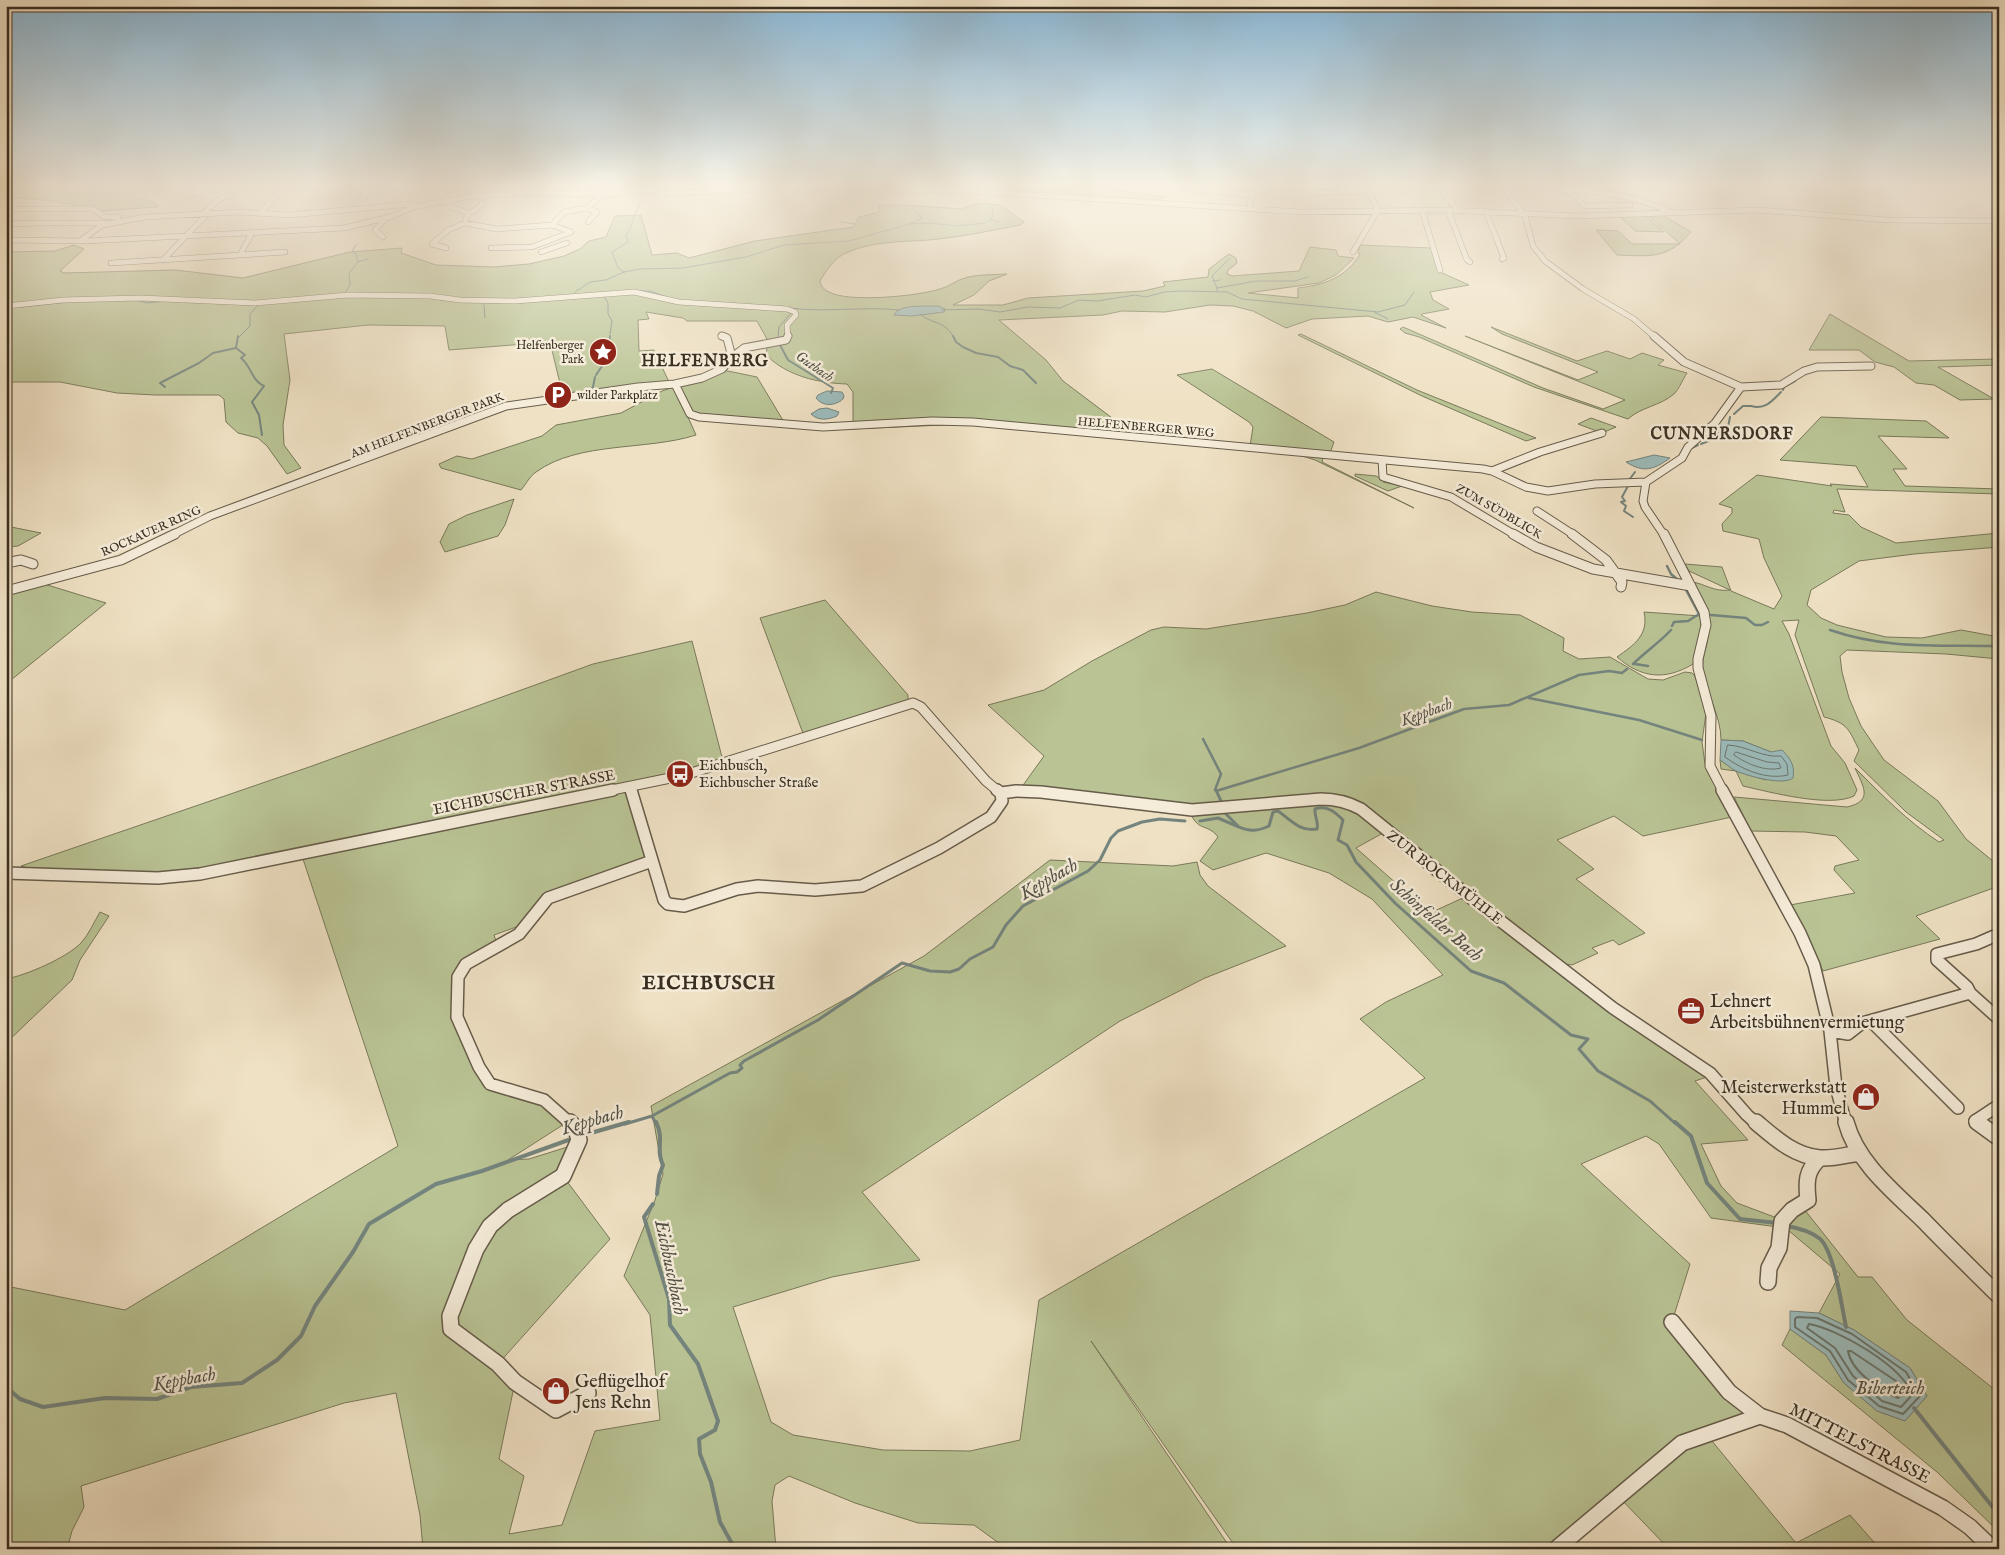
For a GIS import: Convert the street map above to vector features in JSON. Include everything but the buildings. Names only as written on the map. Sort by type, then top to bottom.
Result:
[{"type":"street","points":[[111,263],[200,258]]},
{"type":"street","points":[[1436,258],[1440,270]]},
{"type":"street","points":[[1466,258],[1470,262]]},
{"type":"street","points":[[1543,258],[1582,289],[1625,313],[1688,364],[1741,387],[1781,385],[1804,371],[1817,367],[1871,366]]},
{"type":"street","name":"AM HELFENBERGER PARK","points":[[6,306],[85,299],[218,300],[255,303],[348,295],[430,296],[460,300],[515,301],[634,292],[675,301],[716,306],[764,307],[789,310],[796,315],[787,325],[788,338],[786,340],[744,348],[730,346]]},
{"type":"street","points":[[721,336],[727,338],[732,357]]},
{"type":"street","name":"AM HELFENBERGER PARK","points":[[246,504],[506,406],[675,384],[710,375],[722,369],[732,357],[744,348]]},
{"type":"street","name":"HELFENBERGER WEG","points":[[675,384],[690,414],[699,417],[823,427],[953,420],[1492,471],[1526,487],[1548,491],[1595,484],[1645,486]]},
{"type":"street","points":[[1741,387],[1715,423],[1688,448],[1682,458],[1645,486],[1642,501],[1660,526],[1700,603],[1706,625],[1698,659],[1698,668],[1711,716],[1710,766],[1804,941],[1818,975],[1830,1031],[1836,1087],[1849,1135],[1859,1152],[1907,1206],[1999,1296]]},
{"type":"street","points":[[1492,471],[1540,452],[1602,433]]},
{"type":"street","name":"ZUM SÜDBLICK","points":[[1382,460],[1382,474],[1387,479],[1425,488],[1451,497],[1548,553],[1593,569],[1691,586]]},
{"type":"street","name":"ROCKAUER RING","points":[[7,590],[121,560],[210,516],[246,504]]},
{"type":"street","name":"ZUM SÜDBLICK","points":[[1537,511],[1595,550],[1618,574]]},
{"type":"street","points":[[6,563],[21,560],[33,564]]},
{"type":"street","points":[[1618,574],[1622,582],[1621,587]]},
{"type":"street","name":"EICHBUSCHER STRASSE","points":[[6,873],[158,878],[200,874],[442,823],[685,775],[914,703],[921,707],[986,781],[1000,793]]},
{"type":"street","points":[[630,787],[664,900],[668,904],[684,906],[737,889],[758,886],[816,890],[862,886],[939,848],[991,816],[1002,801],[1000,793]]},
{"type":"street","name":"ZUR BOCKMÜHLE","points":[[1000,793],[1016,791],[1049,792],[1192,810],[1321,799],[1338,799],[1351,803],[1361,808],[1404,845],[1613,1008],[1710,1073],[1747,1115],[1783,1145],[1800,1153],[1820,1158],[1859,1152]]},
{"type":"street","points":[[588,1393],[556,1410],[515,1382],[498,1364],[451,1329],[450,1316],[476,1249],[490,1226],[508,1210],[563,1176],[575,1130],[544,1100],[490,1084],[479,1067],[457,1017],[458,977],[466,964],[522,932],[548,898],[652,861]]},
{"type":"street","points":[[1999,934],[1976,944],[1937,954],[1937,960],[1967,988],[1970,994],[1999,1019]]},
{"type":"street","points":[[1830,1031],[1848,1034],[1862,1023],[1970,994]]},
{"type":"street","points":[[1871,1021],[1958,1108]]},
{"type":"street","points":[[1999,1105],[1975,1121],[1999,1138]]},
{"type":"street","points":[[1768,1282],[1769,1268],[1779,1248],[1781,1225],[1792,1210],[1808,1200],[1806,1174],[1812,1164],[1820,1158]]},
{"type":"street","name":"MITTELSTRASSE","points":[[1672,1322],[1728,1392],[1760,1416],[1787,1425],[1943,1508],[1970,1528],[1993,1549]]},
{"type":"street","points":[[1556,1549],[1682,1443],[1760,1416]]},
{"type":"green space","points":[[6,258],[75,258],[60,271],[64,273],[175,270],[243,278],[327,258],[414,258],[436,265],[494,267],[529,264],[557,258],[839,258],[820,281],[821,285],[827,291],[838,295],[867,298],[930,292],[970,277],[1007,274],[989,281],[974,295],[953,305],[1003,305],[1028,298],[1143,291],[1165,286],[1163,282],[1208,277],[1209,269],[1224,258],[1236,258],[1237,263],[1228,270],[1227,274],[1232,276],[1299,271],[1305,258],[1354,258],[1336,275],[1319,283],[1248,293],[1298,298],[1298,288],[1317,285],[1334,279],[1348,269],[1357,258],[1435,258],[1440,272],[1469,285],[1430,292],[1433,300],[1449,309],[1421,315],[1446,328],[1413,317],[1388,322],[1368,316],[1312,319],[1286,328],[1253,311],[1233,306],[1210,305],[1165,312],[1122,311],[1103,315],[999,320],[1046,360],[1063,381],[1136,436],[973,419],[853,424],[853,392],[847,384],[825,382],[804,377],[774,362],[766,355],[768,341],[757,321],[687,321],[683,318],[646,312],[649,319],[638,320],[639,351],[654,350],[669,382],[563,396],[550,342],[449,350],[445,326],[368,325],[284,334],[290,380],[283,425],[284,445],[301,468],[287,474],[267,446],[258,438],[238,433],[226,422],[224,399],[219,395],[117,393],[60,382],[6,382],[6,306],[15,305],[11,299],[6,299]]},
{"type":"green space","points":[[1830,314],[1909,361],[1999,359],[1999,365],[1938,367],[1994,399],[1960,400],[1934,385],[1916,383],[1894,367],[1875,362],[1859,350],[1809,350]]},
{"type":"green space","points":[[1403,327],[1543,388],[1603,409],[1625,400],[1465,336],[1578,380],[1598,372],[1502,334],[1491,327],[1577,361],[1607,351],[1630,359],[1642,353],[1664,360],[1658,365],[1687,373],[1678,389],[1669,398],[1628,419],[1534,387],[1419,337],[1405,333],[1400,329]]},
{"type":"green space","points":[[1301,334],[1417,390],[1536,438],[1526,441],[1422,396],[1298,335]]},
{"type":"green space","points":[[1212,369],[1334,442],[1330,453],[1250,446],[1253,427],[1249,422],[1177,375]]},
{"type":"green space","points":[[723,370],[757,377],[784,422],[687,415],[696,435],[677,440],[572,455],[553,462],[536,472],[521,490],[441,468],[439,464],[457,456],[472,459],[542,436],[556,425],[621,413],[662,391]]},
{"type":"green space","points":[[1821,417],[1926,421],[1949,438],[1878,436],[1907,469],[1893,469],[1905,486],[1999,489],[1999,494],[1837,489],[1845,512],[1834,510],[1833,513],[1849,515],[1861,527],[1896,543],[1999,533],[1999,547],[1859,561],[1811,590],[1807,605],[1821,618],[1837,625],[1886,637],[1922,638],[1961,630],[1999,637],[1999,659],[1946,654],[1847,650],[1840,656],[1849,698],[1861,726],[1884,760],[1938,801],[1966,839],[1999,866],[1999,886],[1916,916],[1940,939],[1823,971],[1808,937],[1790,905],[1855,893],[1834,870],[1835,866],[1859,860],[1836,836],[1805,832],[1751,831],[1734,797],[1847,807],[1861,801],[1864,797],[1863,787],[1855,768],[1916,825],[1939,842],[1944,840],[1906,812],[1854,761],[1859,750],[1850,732],[1838,722],[1824,717],[1795,635],[1799,620],[1782,621],[1789,634],[1831,746],[1845,763],[1857,790],[1854,796],[1843,799],[1815,800],[1799,798],[1743,786],[1736,771],[1766,780],[1771,752],[1743,741],[1721,740],[1719,722],[1703,670],[1709,630],[1708,622],[1692,582],[1714,589],[1730,590],[1689,571],[1685,564],[1722,567],[1731,591],[1774,609],[1782,596],[1764,558],[1759,539],[1723,531],[1722,524],[1732,513],[1732,508],[1719,504],[1757,475],[1832,486],[1830,484],[1868,487],[1856,466],[1780,460]]},
{"type":"green space","points":[[701,418],[827,428],[957,422],[1305,453],[1307,455],[1319,455],[1318,457],[1323,458],[1322,462],[1414,508],[1315,460],[1296,454],[967,424],[827,430]]},
{"type":"green space","points":[[1591,418],[1616,427],[1602,433],[1578,424]]},
{"type":"green space","points":[[1355,474],[1376,476],[1384,480],[1383,482],[1402,486],[1388,491],[1355,476]]},
{"type":"green space","points":[[514,499],[505,525],[498,536],[445,552],[440,542],[449,524],[467,515]]},
{"type":"green space","points":[[6,526],[41,533],[18,546],[6,547]]},
{"type":"green space","points":[[41,583],[106,603],[6,684],[6,594]]},
{"type":"green space","points":[[1376,592],[1432,606],[1472,612],[1520,615],[1564,638],[1563,651],[1579,659],[1610,657],[1648,679],[1663,680],[1685,672],[1692,673],[1695,676],[1706,713],[1702,742],[1705,764],[1732,817],[1643,836],[1614,816],[1557,840],[1594,869],[1576,879],[1645,933],[1619,945],[1613,940],[1592,948],[1598,953],[1572,965],[1564,964],[1383,833],[1356,848],[1430,913],[1465,897],[1707,1077],[1695,1081],[1748,1140],[1701,1144],[1721,1186],[1737,1203],[1777,1218],[1778,1227],[1711,1218],[1659,1144],[1646,1136],[1581,1164],[1690,1264],[1672,1322],[1760,1416],[1707,1435],[1796,1543],[1850,1515],[1880,1549],[1669,1549],[1618,1496],[1552,1549],[1237,1549],[1091,1341],[1231,1549],[1007,1549],[974,1525],[918,1523],[855,1503],[789,1476],[775,1485],[772,1501],[776,1549],[423,1549],[420,1515],[396,1393],[344,1403],[81,1486],[84,1507],[72,1531],[67,1549],[6,1549],[6,1286],[125,1310],[398,1146],[301,853],[200,874],[54,875],[21,866],[312,766],[593,664],[692,641],[723,761],[635,784],[652,861],[548,898],[519,926],[494,935],[498,947],[466,964],[457,1017],[490,1084],[544,1100],[569,1121],[508,1160],[529,1159],[577,1144],[563,1176],[610,1239],[498,1364],[515,1382],[499,1459],[524,1476],[509,1534],[562,1525],[595,1431],[660,1420],[650,1315],[624,1276],[655,1200],[663,1174],[651,1106],[924,956],[1050,860],[1173,866],[1197,862],[1200,875],[1208,886],[1286,946],[1205,978],[1120,1021],[862,1192],[920,1260],[832,1277],[733,1307],[771,1422],[793,1435],[883,1450],[970,1451],[1020,1440],[1039,1300],[1425,1078],[1360,1019],[1386,1002],[1443,975],[1372,899],[1329,873],[1266,853],[1213,870],[1200,861],[1218,837],[1195,821],[1188,807],[1021,788],[1044,756],[988,705],[1044,690],[1092,661],[1151,630],[1164,627],[1206,629],[1307,613],[1345,605]]},
{"type":"green space","points":[[825,600],[908,695],[908,701],[804,736],[760,618]]},
{"type":"green space","points":[[1644,612],[1701,616],[1701,626],[1693,664],[1673,673],[1654,675],[1635,669],[1617,657],[1639,639],[1644,627]]},
{"type":"green space","points":[[1720,760],[1736,771],[1721,769]]},
{"type":"green space","points":[[100,912],[109,916],[80,960],[72,980],[6,1043],[6,979],[46,965],[74,949],[86,936]]},
{"type":"green space","points":[[1804,1209],[1858,1277],[1872,1277],[1907,1320],[1999,1393],[1999,1532],[1937,1472],[1782,1345],[1790,1329],[1826,1355],[1844,1383],[1877,1411],[1905,1421],[1927,1396],[1910,1368],[1854,1330],[1819,1313],[1840,1274],[1788,1230],[1788,1221]]},
{"type":"water","points":[[938,306],[945,309],[944,312],[912,316],[894,315],[897,311],[907,307]]},
{"type":"water","points":[[827,391],[842,392],[843,399],[836,403],[826,404],[816,398]]},
{"type":"water","points":[[827,408],[839,412],[837,416],[820,419],[811,414],[819,409]]},
{"type":"water","points":[[1654,455],[1670,458],[1648,469],[1638,468],[1626,462]]},
{"type":"water","points":[[1721,740],[1743,741],[1771,752],[1782,750],[1792,763],[1793,778],[1774,781],[1736,771],[1720,760]]},
{"type":"water","name":"Biberteich","points":[[1790,1311],[1819,1313],[1854,1330],[1910,1368],[1927,1396],[1905,1421],[1877,1411],[1844,1383],[1826,1355],[1790,1329]]},
{"type":"waterway","points":[[357,258],[358,262]]},
{"type":"waterway","points":[[614,258],[618,268],[624,272]]},
{"type":"waterway","points":[[624,272],[640,269],[683,268],[743,258]]},
{"type":"waterway","points":[[1214,281],[1212,276],[1230,258]]},
{"type":"waterway","points":[[358,262],[368,259]]},
{"type":"waterway","points":[[345,293],[350,285],[349,273],[358,262]]},
{"type":"waterway","points":[[575,292],[590,282],[606,280],[624,272]]},
{"type":"waterway","points":[[1217,288],[1256,281],[1295,281],[1308,277]]},
{"type":"waterway","points":[[1214,281],[1220,280]]},
{"type":"waterway","points":[[1214,281],[1217,288]]},
{"type":"waterway","points":[[638,291],[650,291],[667,297]]},
{"type":"waterway","points":[[942,310],[979,309],[1000,312],[1028,307],[1060,308],[1079,300],[1097,301],[1135,295],[1146,297],[1164,292],[1181,291],[1227,292],[1242,299],[1378,312],[1405,305],[1414,292]]},
{"type":"waterway","points":[[604,296],[608,303],[608,314],[612,321],[610,334]]},
{"type":"waterway","points":[[136,300],[147,303],[167,301]]},
{"type":"waterway","points":[[21,307],[68,302]]},
{"type":"waterway","points":[[459,302],[509,303]]},
{"type":"waterway","points":[[238,338],[250,326],[250,314],[259,304]]},
{"type":"waterway","points":[[484,305],[485,318]]},
{"type":"waterway","points":[[790,308],[817,310],[899,310]]},
{"type":"waterway","name":"Gutbach","points":[[778,338],[779,327],[791,313],[789,312]]},
{"type":"waterway","points":[[1374,312],[1388,319]]},
{"type":"waterway","points":[[920,314],[943,325],[954,338]]},
{"type":"waterway","points":[[236,348],[238,336]]},
{"type":"waterway","points":[[596,375],[608,357],[610,336]]},
{"type":"waterway","points":[[954,338],[963,347],[976,353],[998,357],[1010,366],[1023,370],[1036,383]]},
{"type":"waterway","name":"Gutbach","points":[[780,345],[788,360],[833,388],[831,393]]},
{"type":"waterway","points":[[165,387],[160,383],[199,363],[213,353],[236,348]]},
{"type":"waterway","points":[[236,348],[245,355],[241,358],[256,380],[264,386],[252,402],[259,415],[262,435]]},
{"type":"waterway","points":[[590,390],[593,387],[595,377]]},
{"type":"waterway","points":[[1783,390],[1784,387],[1795,381]]},
{"type":"waterway","points":[[1734,414],[1743,406],[1764,406],[1781,392]]},
{"type":"waterway","name":"Keppbach","points":[[1728,427],[1730,417]]},
{"type":"waterway","name":"Keppbach","points":[[1713,438],[1720,430]]},
{"type":"waterway","name":"Keppbach","points":[[1701,444],[1711,440]]},
{"type":"waterway","name":"Keppbach","points":[[1692,448],[1698,445]]},
{"type":"waterway","name":"Keppbach","points":[[1629,480],[1635,472]]},
{"type":"waterway","name":"Keppbach","points":[[1628,486],[1622,497],[1625,501],[1621,502],[1626,506],[1624,511],[1633,517]]},
{"type":"waterway","name":"Keppbach","points":[[1667,566],[1671,574],[1678,580]]},
{"type":"waterway","name":"Keppbach","points":[[1672,626],[1674,622],[1688,621],[1699,614],[1685,588]]},
{"type":"waterway","points":[[1711,615],[1746,618],[1755,625],[1762,625],[1768,622]]},
{"type":"waterway","name":"Keppbach","points":[[1633,664],[1671,630]]},
{"type":"waterway","points":[[1830,630],[1850,636],[1890,643],[1930,646],[1992,646],[1999,648]]},
{"type":"waterway","points":[[1635,664],[1648,666]]},
{"type":"waterway","name":"Keppbach","points":[[1216,791],[1359,748],[1464,709],[1509,705],[1579,675],[1609,671],[1622,673],[1627,669]]},
{"type":"waterway","points":[[1529,698],[1639,720],[1702,740]]},
{"type":"waterway","points":[[1203,739],[1221,774],[1215,790]]},
{"type":"waterway","name":"Keppbach","points":[[1216,791],[1221,801]]},
{"type":"waterway","name":"Schönfelder Bach","points":[[1239,827],[1250,830],[1265,828],[1269,826],[1273,812],[1278,811],[1301,827],[1317,829],[1315,809],[1323,808],[1334,812],[1343,820],[1338,840],[1347,845],[1356,862],[1395,903],[1471,971],[1504,983],[1571,1035],[1588,1039],[1579,1049],[1598,1071],[1650,1101],[1676,1124]]},
{"type":"waterway","name":"Keppbach","points":[[1225,813],[1239,827]]},
{"type":"waterway","name":"Keppbach","points":[[1200,821],[1218,818],[1239,827]]},
{"type":"waterway","name":"Keppbach","points":[[652,1116],[730,1073],[737,1072],[742,1068],[740,1065],[744,1061],[818,1020],[902,963],[930,971],[950,972],[959,969],[970,959],[993,947],[1006,925],[1023,906],[1088,871],[1100,860],[1111,838],[1118,831],[1142,822],[1160,819],[1185,821]]},
{"type":"waterway","name":"Keppbach","points":[[625,1124],[652,1116]]},
{"type":"waterway","name":"Eichbuschbach","points":[[652,1116],[656,1124]]},
{"type":"waterway","name":"Keppbach","points":[[584,1135],[629,1122]]},
{"type":"waterway","name":"Eichbuschbach","points":[[656,1122],[660,1134],[660,1154],[663,1165],[659,1176],[657,1194]]},
{"type":"waterway","name":"Schönfelder Bach","points":[[1675,1122],[1691,1136],[1707,1183],[1740,1219],[1777,1223]]},
{"type":"waterway","name":"Keppbach","points":[[6,1387],[20,1399],[43,1407],[105,1398],[157,1399],[191,1387],[242,1383],[277,1360],[301,1336],[315,1306],[353,1252],[369,1224],[436,1184],[482,1171],[574,1138]]},
{"type":"waterway","name":"Eichbuschbach","points":[[653,1204],[644,1217],[669,1299],[670,1325],[698,1364],[718,1421],[715,1430],[699,1439],[700,1454],[711,1482],[720,1522],[735,1549]]},
{"type":"waterway","name":"Schönfelder Bach","points":[[1787,1226],[1812,1233],[1824,1244],[1837,1280],[1846,1327]]},
{"type":"waterway","name":"Schönfelder Bach","points":[[1914,1408],[1999,1515]]},
{"type":"place","name":"Helfenberger Park","points":[[603,352]]},
{"type":"place","name":"wilder Parkplatz","points":[[558,395]]},
{"type":"place","name":"Eichbusch, Eichbuscher Straße","points":[[680,774]]},
{"type":"place","name":"Lehnert Arbeitsbühnenvermietung","points":[[1691,1011]]},
{"type":"place","name":"Meisterwerkstatt Hummel","points":[[1866,1097]]},
{"type":"place","name":"Geflügelhof Jens Rehn","points":[[556,1391]]},
{"type":"district","name":"HELFENBERG","points":[[705,360]]},
{"type":"district","name":"CUNNERSDORF","points":[[1722,433]]},
{"type":"district","name":"EICHBUSCH","points":[[709,982]]}]
